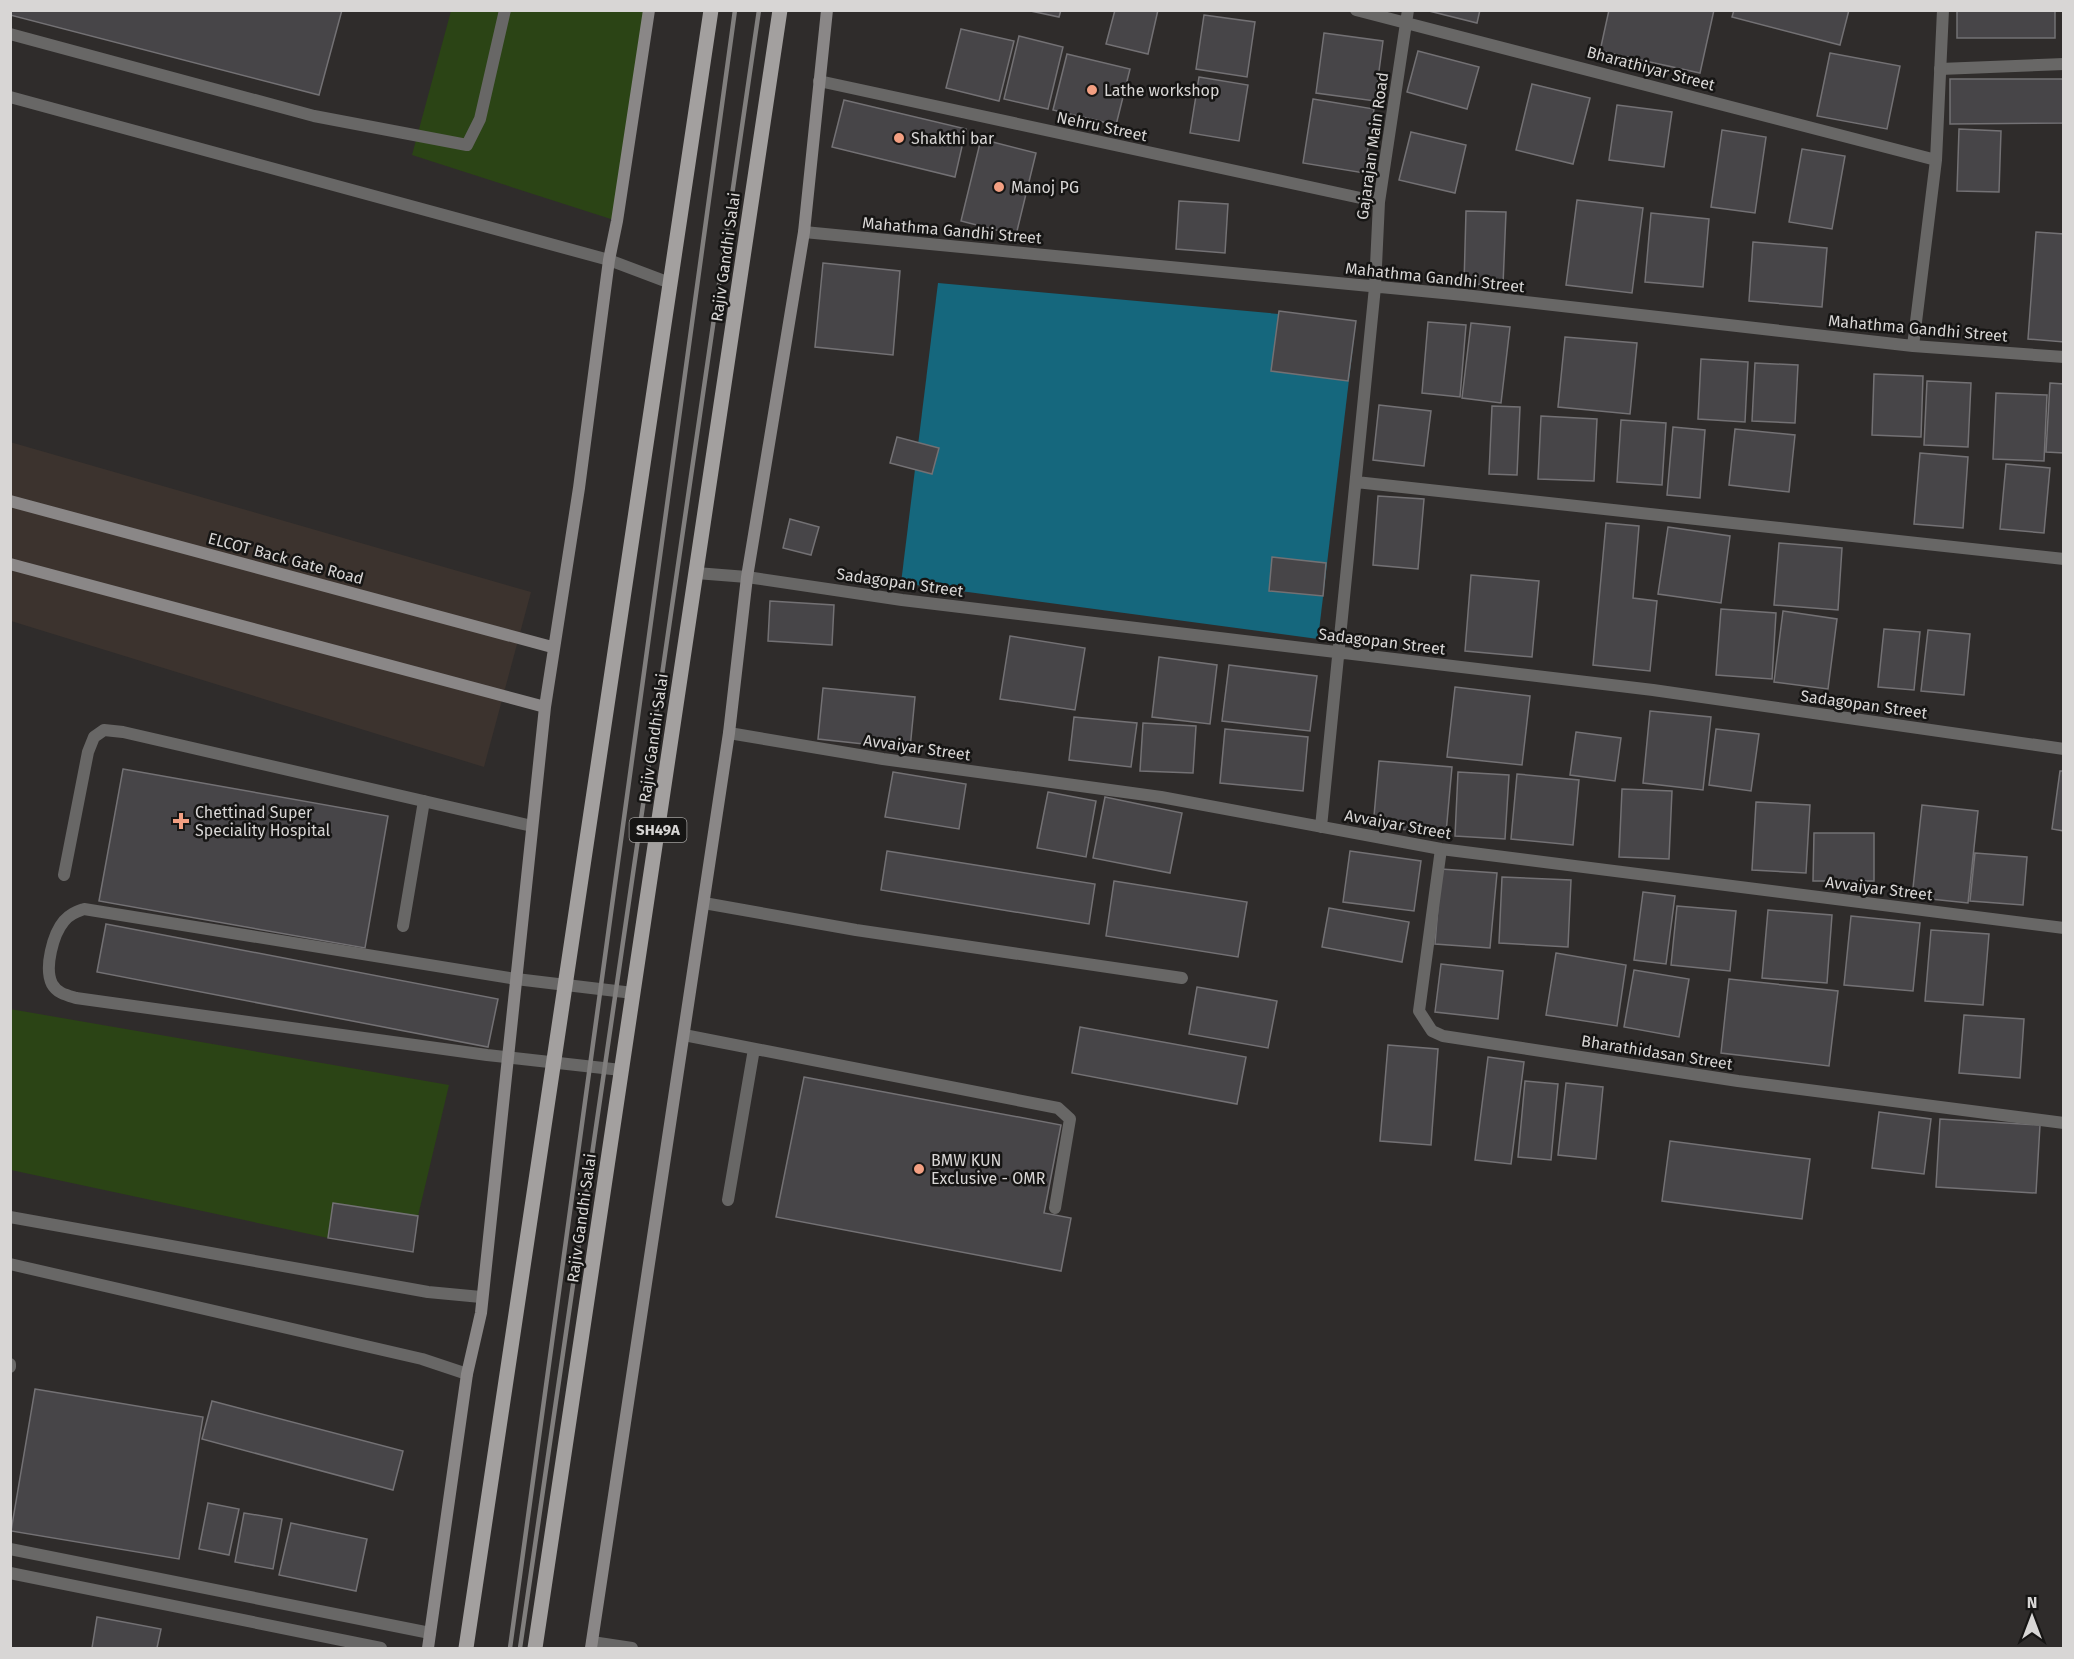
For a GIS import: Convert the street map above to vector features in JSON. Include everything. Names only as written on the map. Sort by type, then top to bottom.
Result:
[{"type":"main road","points":[[466,1648],[711,10]]},
{"type":"main road","name":"Rajiv Gandhi Salai","points":[[535,1648],[780,10]]},
{"type":"street","points":[[10,34],[314,116],[467,145],[480,119],[505,10]]},
{"type":"street","points":[[428,1648],[467,1374],[481,1313],[552,647],[579,488],[609,260],[650,10]]},
{"type":"street","points":[[632,1648],[591,1645],[729,733],[747,577],[804,232],[827,10]]},
{"type":"street","name":"Bharathiyar Street","points":[[1356,10],[1407,16],[1936,160]]},
{"type":"street","points":[[1913,346],[1936,160],[1943,10]]},
{"type":"street","name":"Gajarajan Main Road","points":[[1321,827],[1375,287],[1378,202],[1407,16]]},
{"type":"street","points":[[1940,69],[2064,64]]},
{"type":"street","name":"Nehru Street","points":[[819,81],[1378,202]]},
{"type":"street","points":[[10,97],[609,260],[670,283]]},
{"type":"street","name":"Mahathma Gandhi Street","points":[[804,232],[1375,287],[1913,346],[2064,357]]},
{"type":"street","points":[[1356,482],[2064,559]]},
{"type":"street","name":"ELCOT Back Gate Road","points":[[10,501],[552,647]]},
{"type":"street","points":[[10,564],[545,707]]},
{"type":"street","name":"Sadagopan Street","points":[[696,573],[747,577],[902,600],[1653,690],[2064,749]]},
{"type":"street","points":[[64,875],[88,752],[94,737],[105,730],[123,732],[532,826]]},
{"type":"street","name":"Avvaiyar Street","points":[[729,733],[883,759],[1161,797],[1441,849],[2064,928]]},
{"type":"street","points":[[403,926],[424,801]]},
{"type":"street","name":"Bharathidasan Street","points":[[1441,849],[1419,1011],[1432,1031],[1443,1036],[1738,1081],[2064,1123]]},
{"type":"street","points":[[704,903],[856,930],[1182,978]]},
{"type":"street","points":[[621,1070],[507,1058],[76,998],[61,993],[53,986],[50,962],[63,921],[73,913],[84,909],[516,979],[633,993]]},
{"type":"street","points":[[684,1035],[1058,1108],[1071,1119],[1055,1208]]},
{"type":"street","points":[[728,1200],[754,1049]]},
{"type":"street","points":[[10,1217],[428,1292],[481,1298]]},
{"type":"street","points":[[10,1264],[422,1359],[467,1374]]},
{"type":"street","points":[[10,1549],[430,1634]]},
{"type":"street","points":[[10,1573],[381,1648]]},
{"type":"shaded area","points":[[10,442],[531,592],[484,767],[11,621]]},
{"type":"green space","points":[[451,11],[649,11],[617,221],[412,155]]},
{"type":"green space","points":[[10,1009],[449,1085],[418,1216],[334,1203],[328,1238],[11,1170]]},
{"type":"water","points":[[938,283],[1356,321],[1318,639],[901,583]]},
{"type":"building","points":[[10,10],[342,10],[319,95],[10,15]]},
{"type":"building","points":[[1026,10],[1061,10],[1059,17]]},
{"type":"building","points":[[1115,10],[1158,10],[1148,54],[1106,44]]},
{"type":"building","points":[[1425,10],[1480,10],[1477,23]]},
{"type":"building","points":[[1609,10],[1714,10],[1700,73],[1600,51]]},
{"type":"building","points":[[1734,10],[1849,10],[1840,45],[1732,17]]},
{"type":"building","points":[[1957,10],[2055,10],[2055,38],[1957,38]]},
{"type":"building","points":[[1204,15],[1255,22],[1247,77],[1196,69]]},
{"type":"building","points":[[961,29],[1014,41],[999,101],[946,88]]},
{"type":"building","points":[[1324,33],[1383,41],[1375,101],[1316,93]]},
{"type":"building","points":[[1019,36],[1063,47],[1048,109],[1004,99]]},
{"type":"building","points":[[1418,51],[1479,67],[1467,109],[1407,92]]},
{"type":"building","points":[[1830,53],[1900,66],[1887,129],[1817,116]]},
{"type":"building","name":"Lathe workshop","points":[[1067,54],[1130,69],[1116,125],[1053,110]]},
{"type":"building","points":[[1199,77],[1248,85],[1239,141],[1190,133]]},
{"type":"building","points":[[1950,79],[2064,79],[2064,123],[1950,124]]},
{"type":"building","points":[[1532,84],[1590,98],[1573,164],[1516,150]]},
{"type":"building","points":[[1313,99],[1374,109],[1364,173],[1303,163]]},
{"type":"building","name":"Shakthi bar","points":[[844,100],[966,129],[955,177],[832,147]]},
{"type":"building","points":[[1617,105],[1672,112],[1664,167],[1609,160]]},
{"type":"building","points":[[1959,129],[2001,131],[1999,192],[1957,191]]},
{"type":"building","points":[[1722,130],[1766,137],[1755,213],[1711,207]]},
{"type":"building","points":[[1411,132],[1466,145],[1455,193],[1399,180]]},
{"type":"building","name":"Manoj PG","points":[[981,139],[1036,153],[1016,235],[961,221]]},
{"type":"building","points":[[1802,149],[1845,156],[1832,229],[1789,222]]},
{"type":"building","points":[[1577,200],[1643,208],[1632,293],[1566,285]]},
{"type":"building","points":[[1179,201],[1228,204],[1225,253],[1176,249]]},
{"type":"building","points":[[1466,211],[1506,212],[1503,285],[1464,284]]},
{"type":"building","points":[[1651,213],[1709,219],[1703,287],[1645,282]]},
{"type":"building","points":[[2036,232],[2064,234],[2064,342],[2028,339]]},
{"type":"building","points":[[1753,242],[1827,248],[1822,307],[1749,301]]},
{"type":"building","points":[[823,263],[900,271],[893,355],[815,347]]},
{"type":"building","points":[[1279,311],[1356,321],[1348,381],[1271,371]]},
{"type":"building","points":[[1428,322],[1466,325],[1460,397],[1422,393]]},
{"type":"building","points":[[1471,323],[1510,327],[1501,403],[1462,398]]},
{"type":"building","points":[[1565,337],[1637,343],[1630,414],[1558,407]]},
{"type":"building","points":[[1701,359],[1748,362],[1745,422],[1698,419]]},
{"type":"building","points":[[1755,363],[1798,365],[1795,423],[1752,421]]},
{"type":"building","points":[[1874,374],[1923,376],[1921,437],[1872,435]]},
{"type":"building","points":[[1927,381],[1971,383],[1968,447],[1924,445]]},
{"type":"building","points":[[2050,383],[2064,384],[2064,453],[2046,452]]},
{"type":"building","points":[[1996,393],[2047,395],[2044,461],[1993,459]]},
{"type":"building","points":[[1379,405],[1431,411],[1424,466],[1373,460]]},
{"type":"building","points":[[1492,406],[1520,407],[1517,475],[1489,474]]},
{"type":"building","points":[[1541,416],[1597,419],[1594,481],[1538,479]]},
{"type":"building","points":[[1621,420],[1666,423],[1662,485],[1617,482]]},
{"type":"building","points":[[1673,427],[1705,430],[1700,498],[1667,495]]},
{"type":"building","points":[[1735,429],[1795,435],[1789,492],[1729,485]]},
{"type":"building","points":[[897,437],[939,448],[932,474],[890,463]]},
{"type":"building","points":[[1920,453],[1968,457],[1963,528],[1914,524]]},
{"type":"building","points":[[2006,464],[2050,468],[2044,533],[2000,529]]},
{"type":"building","points":[[1378,496],[1424,499],[1418,569],[1373,565]]},
{"type":"building","points":[[790,519],[819,527],[811,555],[783,548]]},
{"type":"building","points":[[1606,523],[1639,526],[1633,598],[1657,601],[1650,671],[1593,665]]},
{"type":"building","points":[[1668,527],[1730,536],[1721,603],[1658,594]]},
{"type":"building","points":[[1779,543],[1842,548],[1838,610],[1774,605]]},
{"type":"building","points":[[1272,557],[1326,563],[1323,596],[1269,591]]},
{"type":"building","points":[[1471,575],[1539,581],[1532,657],[1465,651]]},
{"type":"building","points":[[770,601],[834,605],[832,645],[768,641]]},
{"type":"building","points":[[1721,609],[1776,613],[1772,679],[1716,675]]},
{"type":"building","points":[[1783,611],[1837,619],[1828,689],[1774,682]]},
{"type":"building","points":[[1884,629],[1920,632],[1914,690],[1878,687]]},
{"type":"building","points":[[1928,630],[1970,634],[1964,695],[1921,691]]},
{"type":"building","points":[[1010,636],[1085,648],[1075,710],[1000,699]]},
{"type":"building","points":[[1159,657],[1217,665],[1210,724],[1152,717]]},
{"type":"building","points":[[1229,665],[1317,676],[1310,731],[1222,721]]},
{"type":"building","points":[[1455,687],[1530,696],[1522,765],[1447,757]]},
{"type":"building","points":[[823,688],[915,697],[910,749],[818,739]]},
{"type":"building","points":[[1650,711],[1711,717],[1703,790],[1643,783]]},
{"type":"building","points":[[1074,717],[1137,723],[1131,767],[1069,760]]},
{"type":"building","points":[[1143,723],[1196,726],[1193,773],[1140,771]]},
{"type":"building","points":[[1225,729],[1308,737],[1303,791],[1220,783]]},
{"type":"building","points":[[1716,729],[1759,734],[1751,791],[1709,785]]},
{"type":"building","points":[[1576,732],[1621,738],[1615,781],[1570,775]]},
{"type":"building","points":[[1379,761],[1452,767],[1446,833],[1373,827]]},
{"type":"building","points":[[123,769],[388,816],[365,948],[99,901]]},
{"type":"building","points":[[2060,771],[2064,771],[2064,831],[2052,829]]},
{"type":"building","points":[[893,772],[966,784],[959,829],[885,817]]},
{"type":"building","points":[[1458,772],[1509,775],[1505,839],[1455,836]]},
{"type":"building","points":[[1517,774],[1579,780],[1573,845],[1511,839]]},
{"type":"building","points":[[1622,789],[1672,791],[1669,859],[1619,857]]},
{"type":"building","points":[[1048,792],[1096,801],[1086,857],[1037,848]]},
{"type":"building","points":[[1105,797],[1182,813],[1170,873],[1093,858]]},
{"type":"building","points":[[1756,802],[1810,805],[1806,873],[1752,870]]},
{"type":"building","points":[[1922,805],[1978,811],[1968,903],[1912,897]]},
{"type":"building","points":[[1814,833],[1874,833],[1874,881],[1813,881]]},
{"type":"building","points":[[887,851],[1095,884],[1089,924],[881,890]]},
{"type":"building","points":[[1350,851],[1421,861],[1414,911],[1343,902]]},
{"type":"building","points":[[1975,853],[2027,857],[2023,905],[1970,901]]},
{"type":"building","points":[[1441,869],[1497,873],[1490,948],[1435,944]]},
{"type":"building","points":[[1502,877],[1571,880],[1568,947],[1499,943]]},
{"type":"building","points":[[1114,881],[1247,902],[1238,957],[1106,936]]},
{"type":"building","points":[[1643,892],[1675,896],[1666,964],[1634,960]]},
{"type":"building","points":[[1677,906],[1736,911],[1730,971],[1671,965]]},
{"type":"building","points":[[1329,908],[1409,922],[1402,962],[1322,947]]},
{"type":"building","points":[[1768,910],[1832,915],[1827,983],[1762,978]]},
{"type":"building","points":[[1851,916],[1920,923],[1913,991],[1844,985]]},
{"type":"building","points":[[106,924],[498,999],[488,1047],[97,972]]},
{"type":"building","points":[[1931,930],[1989,934],[1983,1005],[1925,1001]]},
{"type":"building","points":[[1556,953],[1626,965],[1617,1026],[1546,1015]]},
{"type":"building","points":[[1441,964],[1503,971],[1498,1019],[1435,1012]]},
{"type":"building","points":[[1634,970],[1689,979],[1679,1037],[1624,1027]]},
{"type":"building","points":[[1729,979],[1838,991],[1829,1066],[1721,1053]]},
{"type":"building","points":[[1197,987],[1277,1001],[1268,1048],[1189,1034]]},
{"type":"building","points":[[1964,1015],[2024,1019],[2020,1078],[1959,1073]]},
{"type":"building","points":[[1080,1027],[1246,1057],[1237,1104],[1072,1073]]},
{"type":"building","points":[[1388,1045],[1438,1049],[1431,1145],[1380,1141]]},
{"type":"building","points":[[1488,1057],[1524,1062],[1511,1164],[1475,1160]]},
{"type":"building","name":"BMW KUN Exclusive - OMR","points":[[804,1077],[1061,1125],[1044,1213],[1071,1218],[1061,1271],[776,1217]]},
{"type":"building","points":[[1525,1081],[1558,1084],[1551,1160],[1518,1157]]},
{"type":"building","points":[[1566,1083],[1603,1087],[1596,1159],[1558,1155]]},
{"type":"building","points":[[1879,1112],[1931,1119],[1924,1174],[1872,1168]]},
{"type":"building","points":[[1940,1119],[2040,1125],[2036,1193],[1936,1187]]},
{"type":"building","points":[[1670,1141],[1810,1159],[1802,1219],[1662,1201]]},
{"type":"building","points":[[333,1203],[418,1216],[413,1252],[328,1238]]},
{"type":"building","points":[[35,1389],[203,1417],[179,1559],[11,1531]]},
{"type":"building","points":[[212,1401],[403,1451],[393,1490],[202,1439]]},
{"type":"building","points":[[208,1503],[239,1509],[229,1555],[199,1549]]},
{"type":"building","points":[[244,1513],[282,1519],[273,1569],[235,1562]]},
{"type":"building","points":[[291,1523],[367,1539],[356,1591],[279,1575]]},
{"type":"building","points":[[97,1617],[161,1629],[157,1648],[92,1648]]},
{"type":"railway","points":[[510,1648],[735,10]]},
{"type":"railway","points":[[520,1648],[759,10]]},
{"type":"place","name":"Lathe workshop","points":[[1092,90]]},
{"type":"place","name":"Shakthi bar","points":[[899,138]]},
{"type":"place","name":"Manoj PG","points":[[999,187]]},
{"type":"place","name":"Chettinad Super Speciality Hospital","points":[[181,821]]},
{"type":"place","name":"BMW KUN Exclusive - OMR","points":[[919,1169]]}]
